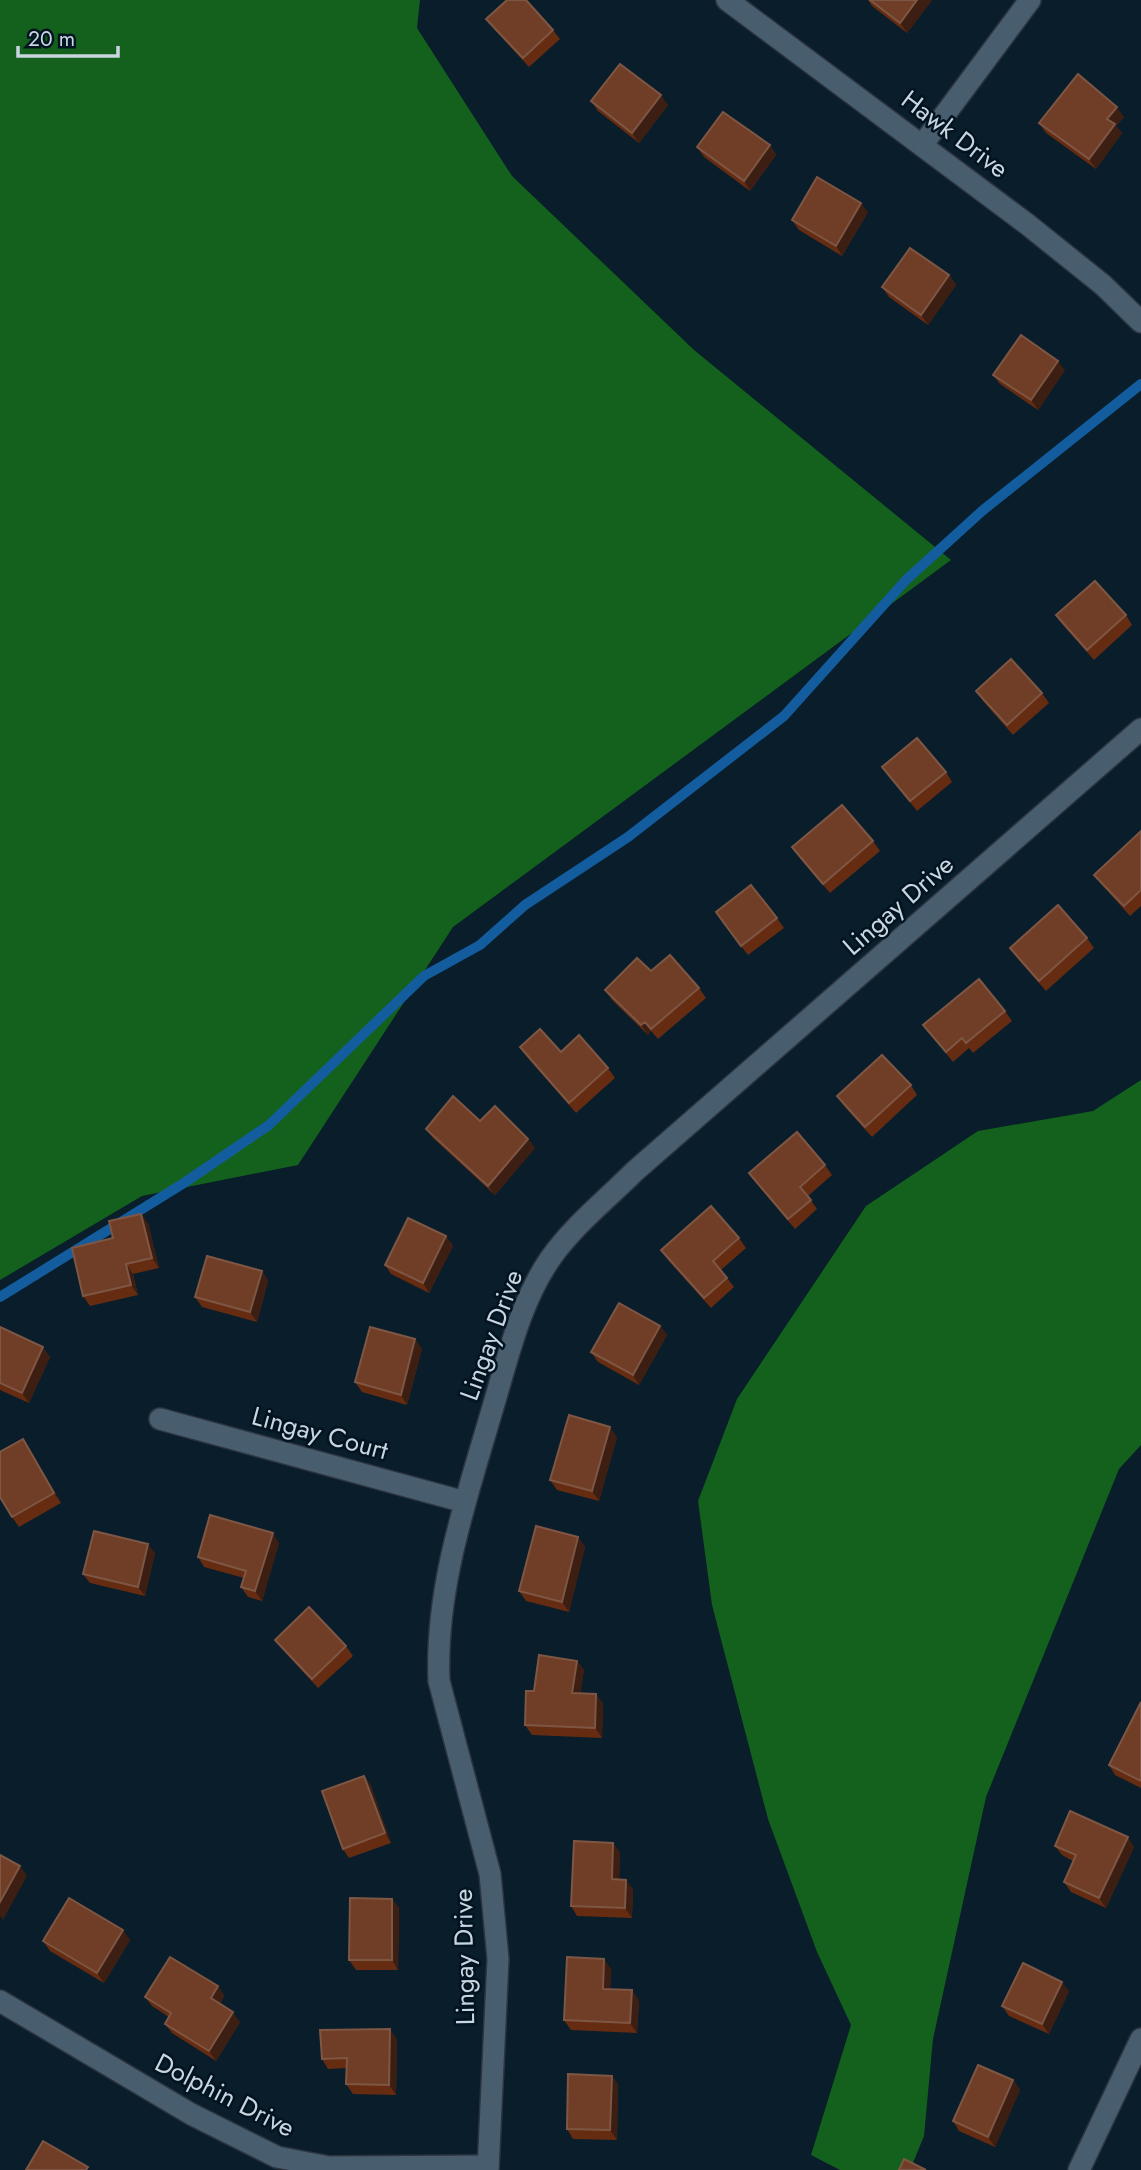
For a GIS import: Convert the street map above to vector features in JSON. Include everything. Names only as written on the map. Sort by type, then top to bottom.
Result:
[{"type":"street","name":"Hawk Drive","points":[[727,0],[923,144],[1103,285],[1141,322]]},
{"type":"street","points":[[923,144],[1030,0]]},
{"type":"street","name":"Lingay Drive","points":[[488,2168],[498,1959],[490,1874],[439,1681],[438,1649],[442,1603],[466,1502],[528,1297],[551,1258],[635,1171],[1141,729]]},
{"type":"street","name":"Lingay Court","points":[[160,1419],[466,1502]]},
{"type":"street","name":"Dolphin Drive","points":[[0,2001],[201,2119],[277,2157],[329,2167],[488,2168]]},
{"type":"street","points":[[1079,2170],[1141,2039]]},
{"type":"green space","points":[[0,0],[420,0],[417,28],[512,176],[694,350],[951,560],[453,927],[298,1165],[142,1196],[0,1280]]},
{"type":"green space","points":[[1141,1080],[1141,1445],[1119,1469],[986,1797],[933,2039],[924,2136],[910,2170],[840,2170],[811,2155],[851,2025],[817,1952],[768,1819],[712,1605],[698,1501],[737,1399],[866,1206],[978,1131],[1093,1111]]},
{"type":"building","points":[[507,0],[526,0],[553,30],[523,58],[486,19]]},
{"type":"building","points":[[870,0],[917,0],[900,23]]},
{"type":"building","points":[[620,64],[661,95],[632,133],[591,101]]},
{"type":"building","points":[[1078,74],[1117,107],[1107,119],[1115,124],[1089,159],[1039,123]]},
{"type":"building","points":[[723,112],[770,145],[744,181],[697,147]]},
{"type":"building","points":[[817,177],[861,203],[836,246],[792,220]]},
{"type":"building","points":[[910,248],[949,275],[921,315],[882,287]]},
{"type":"building","points":[[1021,335],[1058,361],[1031,400],[993,375]]},
{"type":"building","points":[[1095,581],[1126,615],[1087,650],[1056,615]]},
{"type":"building","points":[[1011,659],[1042,693],[1007,725],[976,691]]},
{"type":"building","points":[[917,738],[946,772],[910,801],[882,767]]},
{"type":"building","points":[[842,805],[873,841],[823,884],[792,847]]},
{"type":"building","points":[[1141,831],[1141,890],[1124,906],[1094,875]]},
{"type":"building","points":[[751,885],[777,918],[741,946],[716,912]]},
{"type":"building","points":[[1058,905],[1087,938],[1039,981],[1010,948]]},
{"type":"building","points":[[670,955],[699,988],[651,1029],[645,1022],[641,1025],[605,990],[637,958],[651,971]]},
{"type":"building","points":[[979,979],[1005,1011],[966,1043],[962,1038],[946,1052],[923,1025]]},
{"type":"building","points":[[540,1029],[561,1052],[579,1035],[608,1068],[569,1103],[520,1047]]},
{"type":"building","points":[[882,1055],[911,1085],[865,1127],[837,1096]]},
{"type":"building","points":[[453,1096],[480,1121],[495,1106],[528,1139],[488,1186],[426,1129]]},
{"type":"building","points":[[797,1132],[825,1165],[800,1187],[811,1200],[788,1219],[749,1173]]},
{"type":"building","points":[[711,1206],[739,1238],[713,1261],[727,1278],[704,1298],[661,1250]]},
{"type":"building","points":[[141,1214],[152,1258],[126,1264],[131,1285],[83,1296],[72,1248],[113,1238],[109,1221]]},
{"type":"building","points":[[408,1218],[446,1236],[423,1283],[385,1265]]},
{"type":"building","points":[[207,1256],[262,1271],[250,1312],[195,1297]]},
{"type":"building","points":[[619,1303],[660,1326],[633,1375],[591,1352]]},
{"type":"building","points":[[0,1327],[43,1347],[22,1393],[0,1383]]},
{"type":"building","points":[[370,1327],[415,1339],[401,1395],[355,1382]]},
{"type":"building","points":[[569,1415],[610,1427],[592,1491],[550,1480]]},
{"type":"building","points":[[23,1439],[54,1493],[12,1517],[0,1497],[0,1452]]},
{"type":"building","points":[[210,1515],[273,1533],[255,1591],[241,1587],[246,1571],[198,1557]]},
{"type":"building","points":[[536,1526],[578,1537],[562,1602],[519,1591]]},
{"type":"building","points":[[94,1531],[148,1544],[138,1587],[83,1574]]},
{"type":"building","points":[[309,1607],[346,1646],[312,1679],[275,1640]]},
{"type":"building","points":[[539,1655],[577,1661],[572,1693],[596,1694],[595,1728],[525,1725],[526,1691],[534,1691]]},
{"type":"building","points":[[1141,1702],[1141,1781],[1109,1765]]},
{"type":"building","points":[[364,1776],[385,1833],[343,1849],[322,1791]]},
{"type":"building","points":[[1070,1811],[1128,1837],[1099,1898],[1064,1882],[1076,1855],[1055,1846]]},
{"type":"building","points":[[574,1841],[613,1843],[612,1879],[626,1880],[625,1908],[571,1906]]},
{"type":"building","points":[[0,1855],[20,1866],[0,1902]]},
{"type":"building","points":[[69,1898],[123,1930],[97,1973],[43,1941]]},
{"type":"building","points":[[350,1898],[392,1899],[392,1960],[349,1960]]},
{"type":"building","points":[[170,1957],[218,1986],[211,1998],[233,2012],[209,2051],[165,2024],[171,2013],[145,1997]]},
{"type":"building","points":[[567,1957],[604,1959],[603,1989],[632,1990],[630,2023],[564,2020]]},
{"type":"building","points":[[1023,1963],[1062,1982],[1042,2024],[1002,2006]]},
{"type":"building","points":[[390,2029],[389,2085],[346,2084],[347,2058],[322,2059],[320,2030]]},
{"type":"building","points":[[978,2065],[1013,2080],[988,2137],[953,2121]]},
{"type":"building","points":[[568,2074],[612,2076],[610,2130],[567,2129]]},
{"type":"building","points":[[43,2141],[88,2167],[86,2170],[26,2170]]},
{"type":"building","points":[[904,2159],[926,2170],[899,2170]]},
{"type":"waterway","points":[[0,1297],[184,1183],[269,1125],[424,976],[480,945],[525,905],[628,837],[784,716],[906,580],[982,511],[1141,384]]}]
